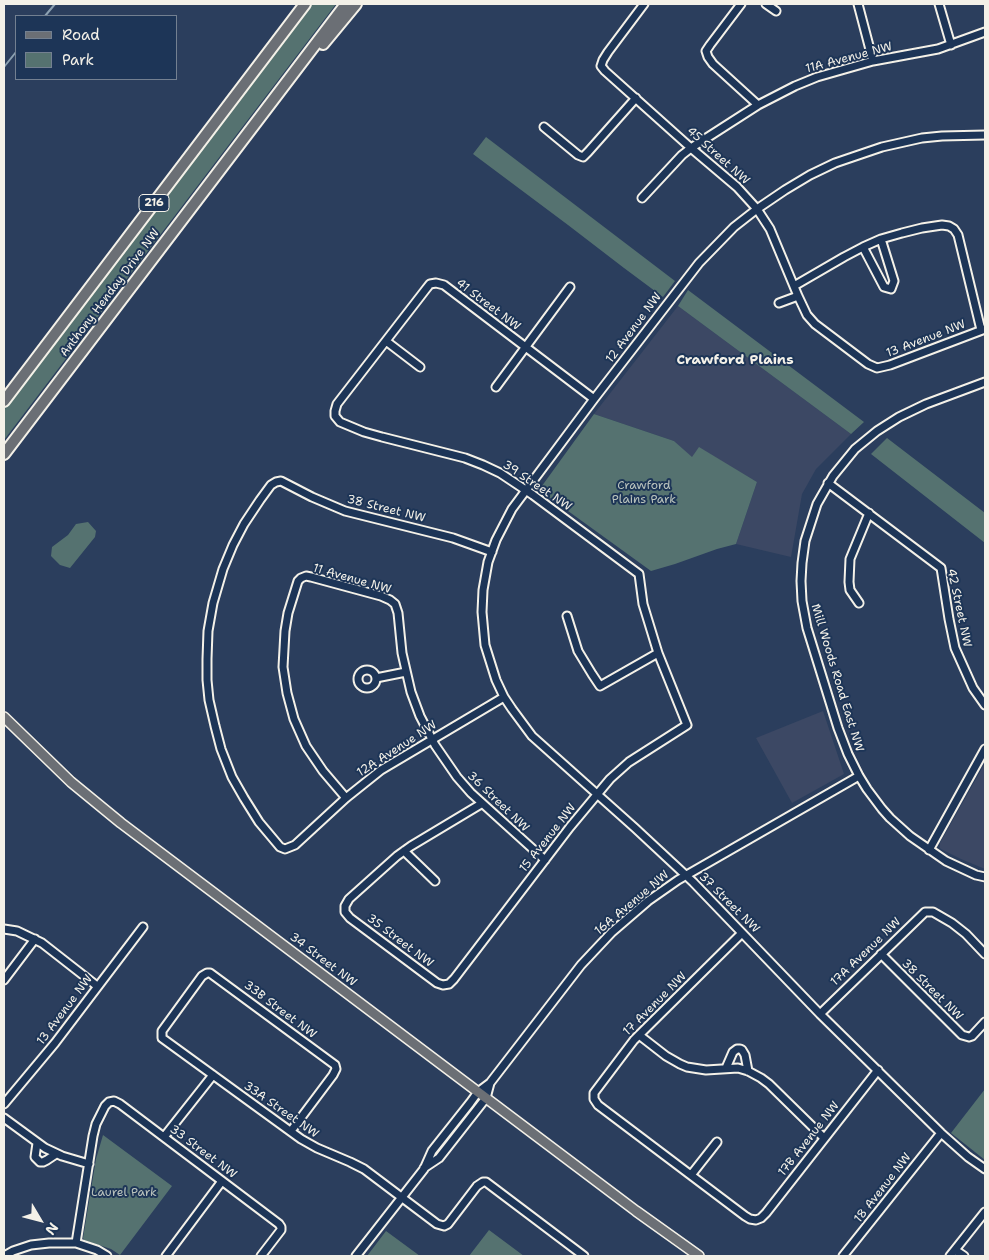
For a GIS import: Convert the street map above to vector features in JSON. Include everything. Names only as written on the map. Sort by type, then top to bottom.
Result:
[{"type":"highway","points":[[247,80],[259,56],[296,4]]},
{"type":"highway","name":"Anthony Henday Drive NW","points":[[4,401],[305,4]]},
{"type":"highway","name":"Anthony Henday Drive NW","points":[[4,454],[346,4]]},
{"type":"highway","points":[[220,168],[356,4]]},
{"type":"main road","name":"34 Street NW","points":[[4,717],[71,782],[115,818],[698,1256]]},
{"type":"main road","name":"34 Street NW","points":[[636,1211],[692,1256]]},
{"type":"street","name":"45 Street NW","points":[[644,4],[608,52],[601,66],[737,187],[757,209],[770,229],[807,315],[815,324],[874,368]]},
{"type":"street","points":[[741,4],[706,51],[713,64],[758,105]]},
{"type":"street","points":[[766,4],[776,11]]},
{"type":"street","points":[[858,4],[873,61]]},
{"type":"street","points":[[939,4],[951,45]]},
{"type":"street","name":"11A Avenue NW","points":[[642,198],[682,155],[691,148],[758,105],[805,82],[873,61],[951,45],[985,32]]},
{"type":"street","points":[[544,128],[583,156],[636,98]]},
{"type":"street","name":"12 Avenue NW","points":[[484,638],[482,612],[483,590],[487,570],[498,535],[509,514],[699,263],[734,227],[793,185],[835,163],[882,147],[922,138],[985,135]]},
{"type":"street","points":[[794,286],[863,247],[902,233],[942,225],[954,229],[958,235],[983,329]]},
{"type":"street","points":[[863,247],[884,288],[891,289],[894,281],[881,240]]},
{"type":"street","name":"41 Street NW","points":[[386,341],[430,284],[441,284],[594,400]]},
{"type":"street","name":"41 Street NW","points":[[496,387],[570,287]]},
{"type":"street","points":[[779,303],[798,296]]},
{"type":"street","name":"13 Avenue NW","points":[[874,368],[890,365],[983,329]]},
{"type":"street","points":[[386,341],[420,367]]},
{"type":"street","name":"39 Street NW","points":[[386,341],[338,404],[334,413],[336,418],[340,422],[364,432],[465,458],[504,475],[639,574],[643,604],[658,653],[687,725]]},
{"type":"street","name":"Mill Woods Road East NW","points":[[985,382],[926,404],[899,417],[883,426],[855,449],[828,483],[817,504],[807,534],[802,563],[801,591],[807,628],[838,728],[859,776],[874,799],[890,818],[910,836],[946,861],[985,877]]},
{"type":"street","name":"38 Street NW","points":[[285,849],[280,847],[259,822],[232,777],[221,749],[209,700],[207,680],[208,631],[215,596],[223,569],[247,519],[271,485],[278,481],[345,510],[446,536],[492,552]]},
{"type":"street","name":"42 Street NW","points":[[828,483],[941,568],[955,648],[973,688],[985,705]]},
{"type":"street","points":[[859,603],[850,590],[850,559],[869,514]]},
{"type":"street","name":"11 Avenue NW","points":[[346,798],[323,771],[306,746],[294,719],[283,667],[284,631],[298,582],[306,576],[381,596],[395,604]]},
{"type":"street","name":"36 Street NW","points":[[395,604],[398,613],[406,672],[415,704],[432,740],[456,777],[481,804],[545,860]]},
{"type":"street","points":[[567,616],[578,651],[600,686],[658,653]]},
{"type":"street","name":"37 Street NW","points":[[484,638],[496,680],[504,697],[532,736],[685,875],[820,1014],[940,1133],[985,1169]]},
{"type":"street","points":[[376,678],[406,672]]},
{"type":"street","name":"12A Avenue NW","points":[[285,849],[295,845],[346,798],[381,770],[504,697]]},
{"type":"street","name":"15 Avenue NW","points":[[446,985],[454,978],[610,779],[623,767],[687,725]]},
{"type":"street","points":[[929,850],[985,749]]},
{"type":"street","name":"16A Avenue NW","points":[[356,1256],[424,1168],[432,1152],[478,1092],[490,1083],[573,975],[601,943],[648,901],[685,875],[859,776]]},
{"type":"street","points":[[435,881],[404,851],[481,804]]},
{"type":"street","name":"35 Street NW","points":[[404,851],[349,899],[344,910],[350,918],[437,983],[446,985]]},
{"type":"street","name":"17A Avenue NW","points":[[820,1014],[925,912],[930,911],[939,914],[984,950]]},
{"type":"street","name":"13 Avenue NW","points":[[4,1104],[49,1050],[143,927]]},
{"type":"street","points":[[4,929],[42,943],[97,986]]},
{"type":"street","name":"17 Avenue NW","points":[[691,1175],[598,1105],[594,1099],[596,1090],[639,1035],[742,933]]},
{"type":"street","points":[[4,980],[34,939]]},
{"type":"street","name":"38 Street NW","points":[[881,954],[959,1033],[969,1037],[972,1036],[985,1022]]},
{"type":"street","name":"33B Street NW","points":[[161,1035],[202,976],[210,973],[335,1065],[336,1069],[333,1075],[291,1131]]},
{"type":"street","name":"33A Street NW","points":[[161,1035],[162,1038],[212,1075],[291,1131],[317,1148],[364,1169],[437,1224],[444,1226],[450,1221],[476,1186],[482,1182],[489,1184],[584,1256]]},
{"type":"street","points":[[639,1035],[666,1056],[687,1067],[706,1070],[738,1068],[761,1078],[824,1138]]},
{"type":"street","points":[[726,1068],[733,1052],[740,1049],[744,1052],[748,1071]]},
{"type":"street","name":"17B Avenue NW","points":[[691,1175],[745,1216],[756,1220],[761,1218],[878,1070]]},
{"type":"street","points":[[164,1137],[212,1075]]},
{"type":"street","name":"16A Avenue NW","points":[[424,1168],[439,1158],[486,1098],[490,1083]]},
{"type":"street","name":"33 Street NW","points":[[89,1164],[96,1124],[101,1112],[109,1102],[114,1101],[281,1226],[281,1230],[261,1256]]},
{"type":"street","points":[[4,1118],[37,1143],[56,1154],[89,1164],[76,1243]]},
{"type":"street","name":"18 Avenue NW","points":[[843,1256],[940,1133]]},
{"type":"street","points":[[691,1175],[717,1142]]},
{"type":"street","points":[[37,1143],[35,1157],[40,1162],[56,1154]]},
{"type":"street","points":[[166,1256],[222,1181]]},
{"type":"street","points":[[950,1256],[985,1212]]},
{"type":"street","points":[[4,1256],[13,1251],[49,1243],[76,1243],[98,1250],[108,1256]]},
{"type":"street","points":[[955,1250],[964,1256]]},
{"type":"shaded area","points":[[678,306],[851,434],[816,469],[802,494],[791,557],[736,544],[757,482],[699,448],[692,458],[674,441],[594,414]]},
{"type":"shaded area","points":[[823,711],[844,774],[792,803],[756,738]]},
{"type":"shaded area","points":[[985,763],[985,869],[941,849],[940,843]]},
{"type":"green space","points":[[312,4],[336,4],[4,440],[4,410]]},
{"type":"green space","points":[[486,137],[675,281],[663,297],[473,154]]},
{"type":"green space","points":[[688,290],[864,422],[851,434],[678,306]]},
{"type":"green space","name":"Crawford Plains Park","points":[[594,414],[674,441],[692,457],[699,447],[757,482],[736,544],[651,571],[539,490]]},
{"type":"green space","points":[[887,438],[985,513],[985,543],[871,454]]},
{"type":"green space","points":[[88,522],[96,531],[95,537],[70,568],[60,565],[51,556],[52,547],[68,535],[76,524]]},
{"type":"green space","points":[[985,1089],[985,1160],[951,1133]]},
{"type":"green space","name":"Laurel Park","points":[[103,1135],[172,1186],[120,1255],[111,1249],[83,1238],[96,1159]]},
{"type":"green space","points":[[489,1230],[524,1256],[469,1256]]},
{"type":"green space","points":[[386,1231],[420,1256],[367,1256]]},
{"type":"waterway","points":[[46,15],[55,4]]},
{"type":"waterway","points":[[4,67],[15,53]]},
{"type":"district","name":"Crawford Plains","points":[[735,360]]}]
